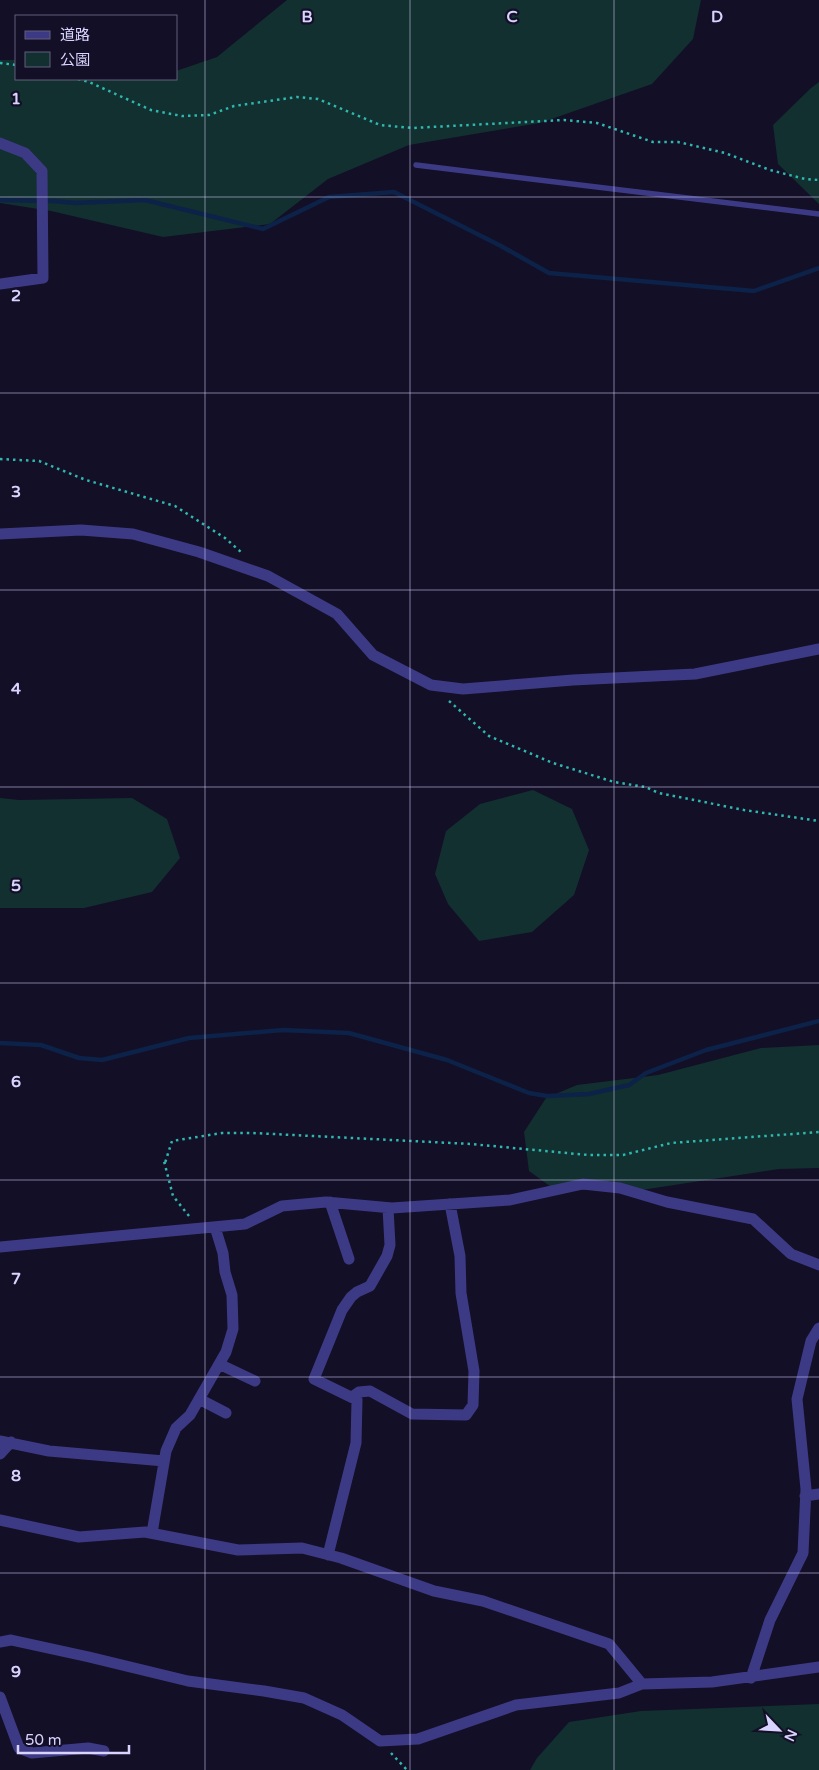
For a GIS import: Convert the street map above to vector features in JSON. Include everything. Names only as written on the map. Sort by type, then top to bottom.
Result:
[{"type":"street","points":[[0,143],[25,153],[42,172],[44,278],[0,284]]},
{"type":"street","points":[[0,534],[81,530],[133,534],[199,552],[268,576],[337,614],[373,655],[431,685],[463,689],[573,680],[695,674],[819,649]]},
{"type":"street","points":[[0,1247],[245,1224],[282,1206],[330,1202],[388,1208],[510,1200],[583,1184],[620,1188],[667,1202],[752,1219],[791,1254],[819,1264]]},
{"type":"street","points":[[330,1202],[349,1259]]},
{"type":"street","points":[[352,1397],[359,1392],[370,1391],[412,1414],[466,1415],[473,1405],[474,1371],[461,1293],[460,1256],[450,1204]]},
{"type":"street","points":[[328,1555],[356,1443],[357,1400],[314,1379],[342,1310],[351,1297],[370,1286],[387,1256],[390,1245],[388,1208]]},
{"type":"street","points":[[152,1533],[166,1451],[176,1428],[190,1415],[226,1352],[233,1329],[232,1295],[215,1227]]},
{"type":"street","points":[[750,1678],[770,1620],[803,1553],[806,1496],[797,1399],[812,1341],[819,1328]]},
{"type":"street","points":[[219,1364],[255,1381]]},
{"type":"street","points":[[199,1399],[226,1413]]},
{"type":"street","points":[[0,1454],[5,1442],[49,1451],[164,1461]]},
{"type":"street","points":[[806,1496],[819,1494]]},
{"type":"street","points":[[0,1520],[79,1537],[145,1532],[238,1550],[302,1548],[434,1591],[483,1600],[609,1644],[642,1684]]},
{"type":"street","points":[[0,1642],[11,1640],[188,1681],[304,1698],[342,1715],[380,1741],[418,1739],[516,1706],[619,1694],[642,1684],[712,1682],[819,1667]]},
{"type":"street","points":[[0,1697],[19,1748],[32,1753],[88,1748],[104,1751]]},
{"type":"lane","points":[[416,165],[819,214]]},
{"type":"path","points":[[0,63],[15,65]]},
{"type":"path","points":[[82,80],[150,110],[182,116],[209,114],[234,106],[297,97],[318,99],[380,125],[388,126],[412,128],[564,120],[597,123],[653,142],[678,142],[725,154],[770,170],[805,179],[819,180]]},
{"type":"path","points":[[0,460],[39,461],[86,480],[176,506],[225,538],[246,557]]},
{"type":"path","points":[[431,685],[489,736],[554,763],[614,782],[645,787],[659,792],[744,810],[819,821]]},
{"type":"path","points":[[199,1229],[173,1196],[164,1161],[165,1163],[172,1141],[222,1132],[471,1144],[588,1155],[623,1155],[672,1143],[819,1132]]},
{"type":"path","points":[[380,1741],[407,1770]]},
{"type":"green space","points":[[287,0],[701,0],[693,39],[652,84],[540,123],[409,145],[328,179],[270,224],[163,237],[51,211],[0,203],[0,60],[15,60],[15,80],[178,80],[178,70],[217,57]]},
{"type":"green space","points":[[819,82],[819,204],[778,164],[773,125]]},
{"type":"green space","points":[[533,790],[572,809],[589,850],[574,895],[532,932],[479,941],[448,904],[435,874],[446,831],[480,804]]},
{"type":"green space","points":[[0,798],[19,800],[132,798],[167,819],[180,858],[152,892],[84,908],[0,908]]},
{"type":"green space","points":[[819,1045],[819,1168],[779,1169],[635,1191],[554,1189],[529,1171],[524,1132],[546,1098],[577,1085],[658,1075],[761,1048]]},
{"type":"green space","points":[[819,1704],[819,1770],[530,1770],[537,1758],[569,1722],[641,1711]]},
{"type":"waterway","points":[[0,200],[75,203],[145,200],[263,229],[329,197],[394,192],[501,246],[549,273],[754,291],[819,268]]},
{"type":"waterway","points":[[0,1043],[41,1045],[79,1058],[102,1060],[189,1038],[283,1030],[349,1033],[447,1060],[529,1093],[547,1096],[589,1094],[629,1085],[646,1073],[706,1050],[819,1021]]}]
